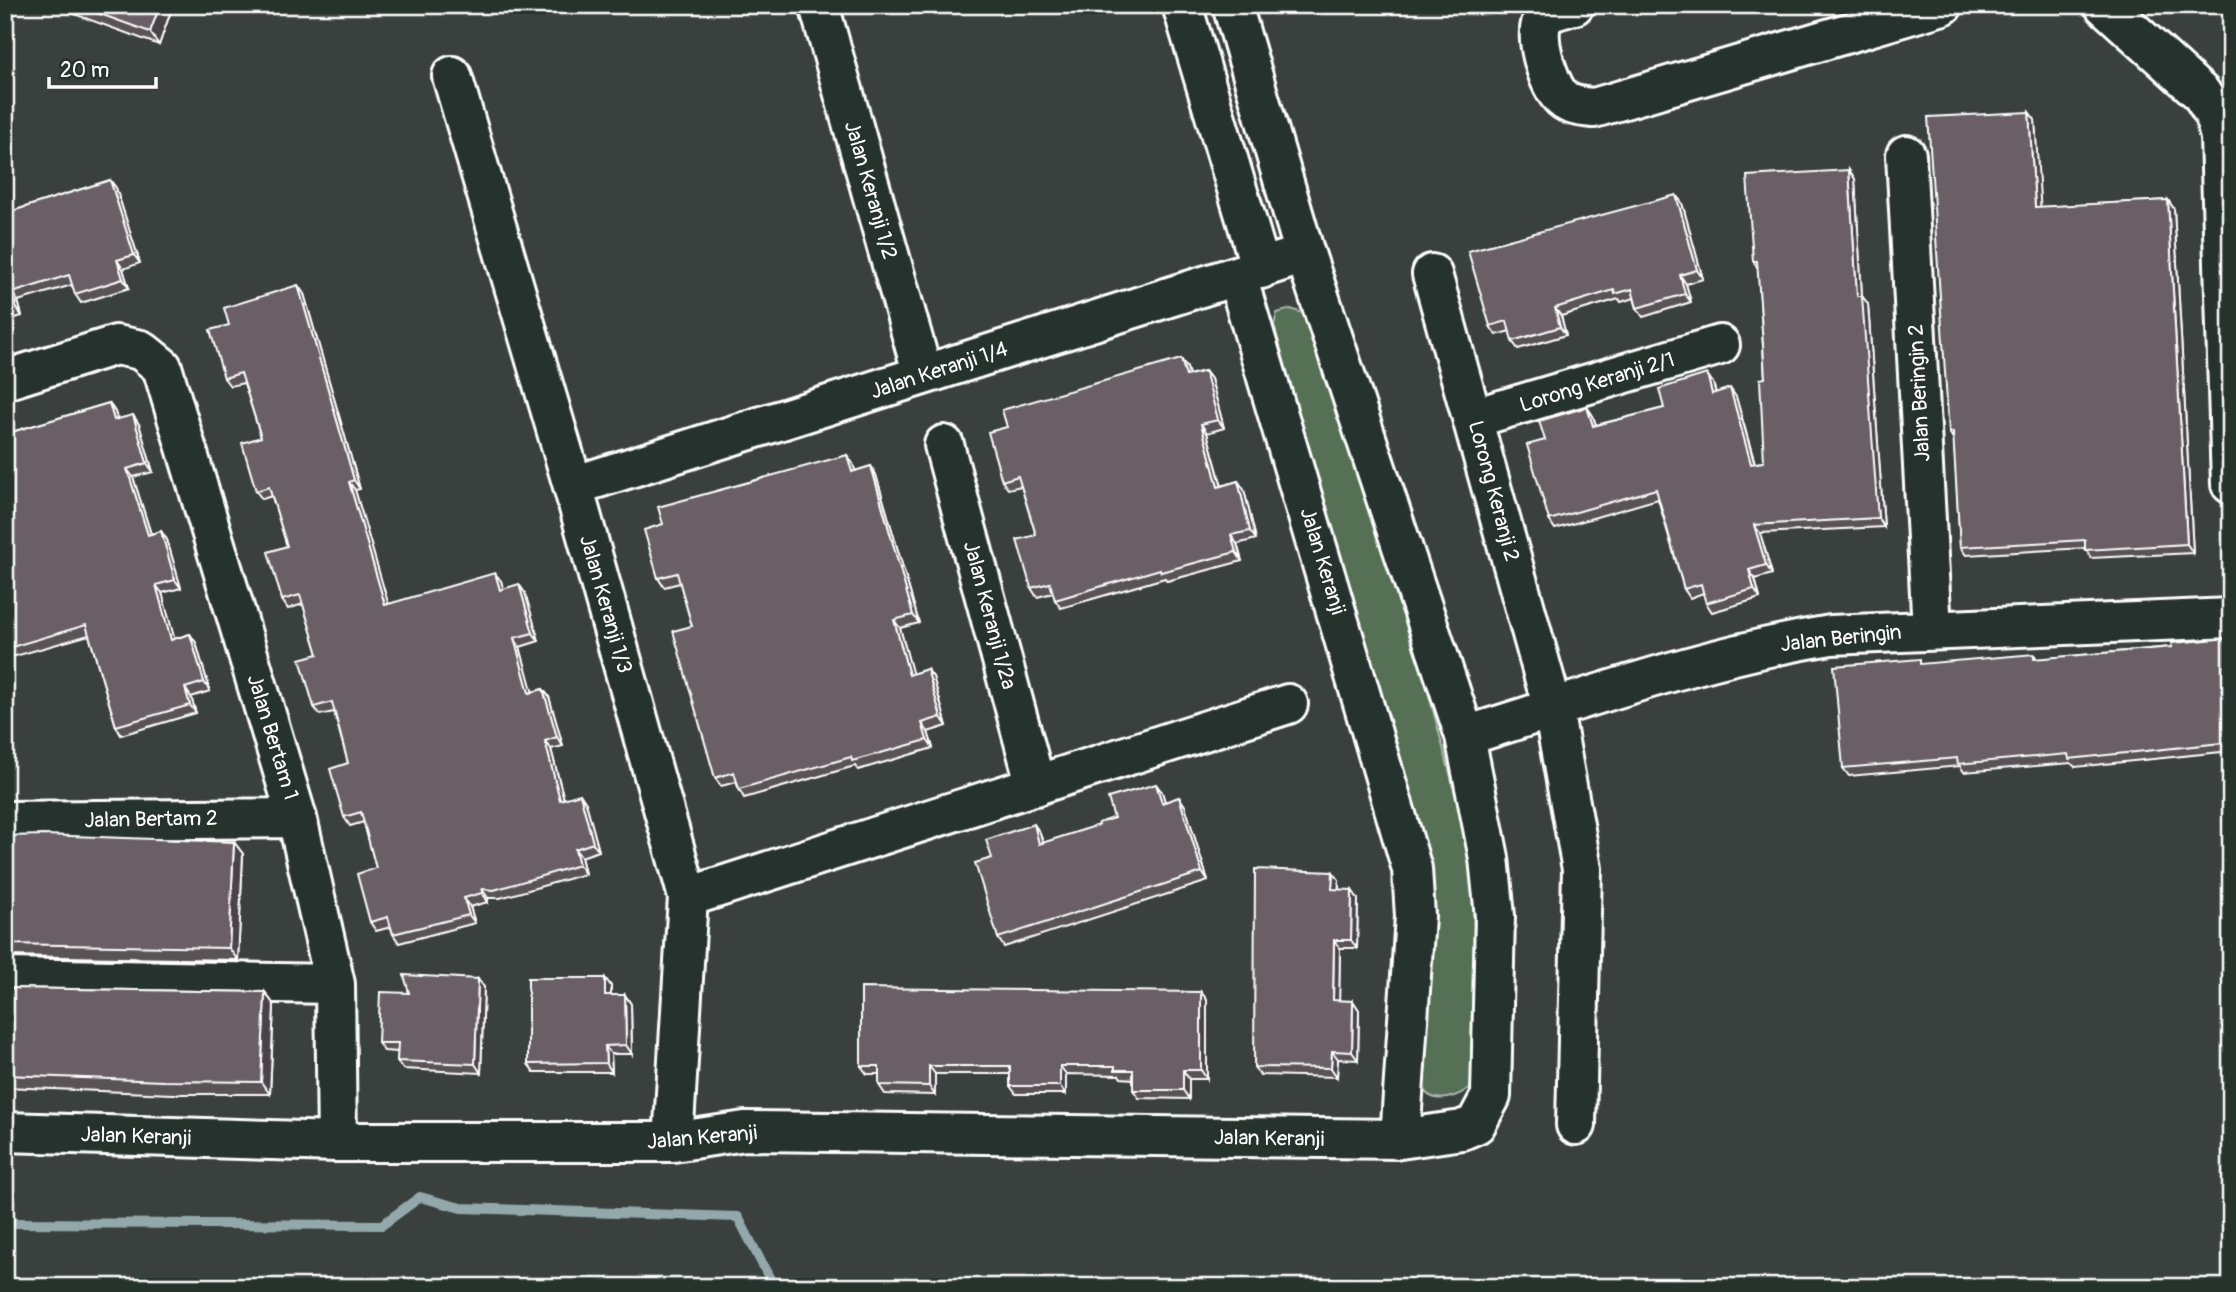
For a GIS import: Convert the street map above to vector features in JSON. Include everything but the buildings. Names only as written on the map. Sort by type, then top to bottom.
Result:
[{"type":"street","name":"Jalan Keranji 1/2","points":[[819,5],[923,375]]},
{"type":"street","name":"Jalan Keranji","points":[[1182,5],[1249,272],[1412,869],[1415,916],[1400,1139]]},
{"type":"street","points":[[1232,5],[1305,254],[1465,736]]},
{"type":"street","points":[[1574,5],[1547,14],[1541,21],[1538,35],[1545,62],[1559,96],[1575,106],[1594,108],[1942,5]]},
{"type":"street","points":[[2104,5],[2201,93],[2214,114],[2220,136],[2231,484]]},
{"type":"street","name":"Jalan Keranji 1/3","points":[[452,76],[573,486],[688,897],[673,1142]]},
{"type":"street","name":"Jalan Beringin 2","points":[[1906,155],[1932,630]]},
{"type":"street","name":"Jalan Keranji 1/4","points":[[573,486],[1305,254]]},
{"type":"street","name":"Lorong Keranji 2","points":[[1432,274],[1553,709],[1582,869],[1576,1125]]},
{"type":"street","name":"Jalan Bertam 1","points":[[5,380],[117,345],[141,350],[162,367],[297,818],[335,984],[337,1142]]},
{"type":"street","name":"Lorong Keranji 2/1","points":[[1474,418],[1720,345]]},
{"type":"street","name":"Jalan Keranji 1/2a","points":[[944,444],[1036,786]]},
{"type":"street","name":"Jalan Beringin","points":[[1465,736],[1773,645],[1831,635],[2231,618]]},
{"type":"street","points":[[688,897],[1288,704]]},
{"type":"street","name":"Jalan Keranji","points":[[5,1132],[337,1142],[673,1142],[745,1131],[1400,1139],[1462,1130],[1476,1124],[1491,1096],[1495,916],[1489,858],[1465,736]]},
{"type":"street","name":"Jalan Bertam 2","points":[[5,821],[297,818]]},
{"type":"street","points":[[5,978],[335,984]]},
{"type":"green space","points":[[1291,309],[1305,314],[1387,538],[1472,856],[1477,1082],[1463,1092],[1447,1098],[1432,1097],[1420,1084],[1424,862],[1274,325],[1277,313]]},
{"type":"waterway","points":[[5,1223],[382,1225],[420,1197],[461,1208],[738,1217],[774,1287]]}]
